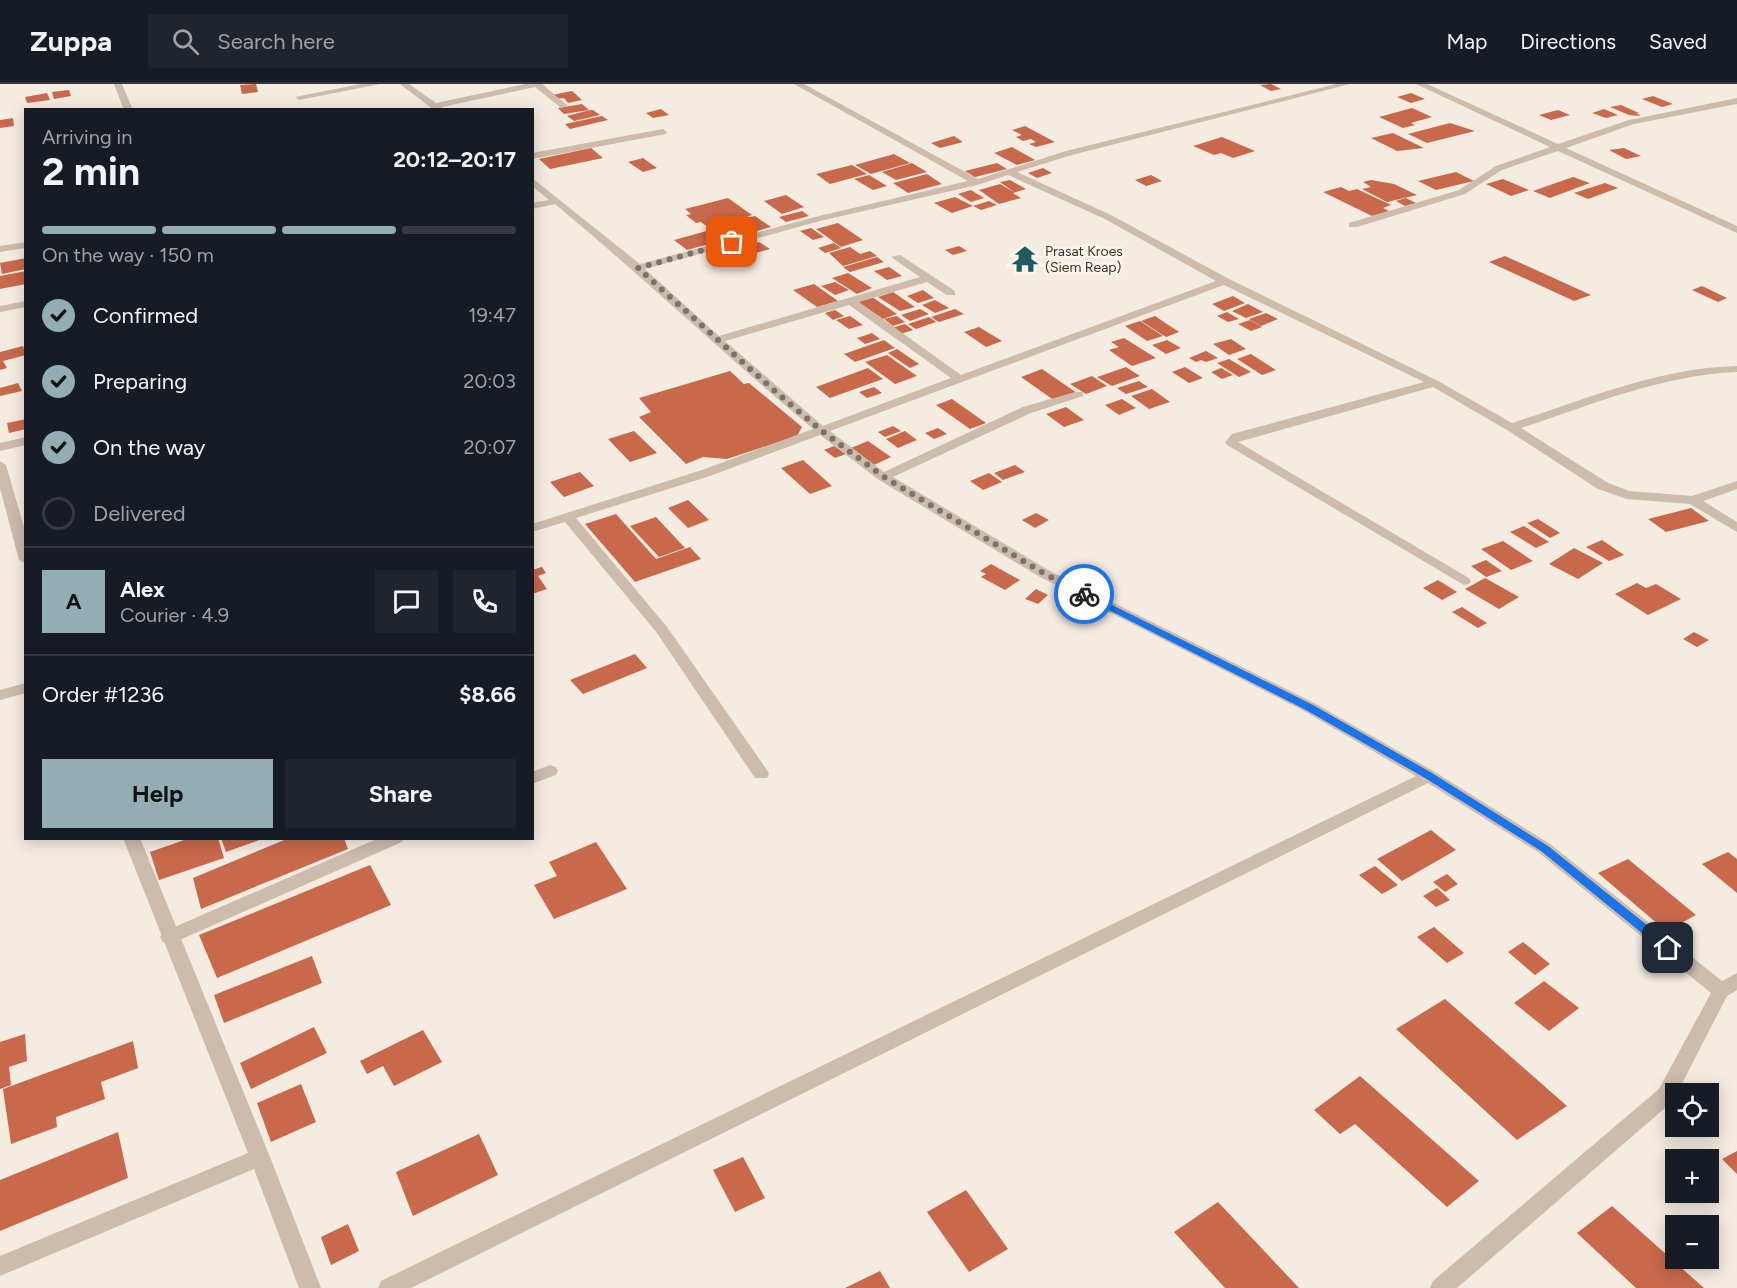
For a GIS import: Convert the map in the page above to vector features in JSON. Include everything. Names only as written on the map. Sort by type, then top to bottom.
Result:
[{"type":"street","points":[[118,84],[128,108]]},
{"type":"street","points":[[299,97],[376,84]]},
{"type":"street","points":[[404,84],[438,108],[537,84],[564,106]]},
{"type":"street","points":[[798,84],[977,182]]},
{"type":"street","points":[[638,268],[819,219],[977,182],[1069,153],[1346,84]]},
{"type":"street","points":[[1420,84],[1737,230]]},
{"type":"street","points":[[1353,225],[1462,192],[1499,168],[1632,122],[1737,101]]},
{"type":"street","points":[[534,156],[663,132]]},
{"type":"street","points":[[1009,172],[1108,217],[1225,281],[1434,382],[1511,427],[1603,486],[1627,495],[1693,500],[1737,484]]},
{"type":"street","points":[[534,183],[638,268],[822,431],[884,477],[1045,574],[1310,708],[1429,776],[1544,848],[1729,986],[1666,1095],[1442,1288]]},
{"type":"street","points":[[534,206],[557,201]]},
{"type":"street","points":[[0,249],[24,245]]},
{"type":"street","points":[[896,257],[926,279],[951,293]]},
{"type":"street","points":[[717,340],[926,279]]},
{"type":"street","points":[[534,527],[706,473],[1225,281]]},
{"type":"street","points":[[851,301],[960,379]]},
{"type":"street","points":[[0,309],[24,304]]},
{"type":"street","points":[[1511,427],[1668,377],[1707,370],[1737,369]]},
{"type":"street","points":[[1434,382],[1334,412],[1236,437],[1231,442],[1406,544],[1464,581]]},
{"type":"street","points":[[884,477],[1027,410],[1078,394]]},
{"type":"street","points":[[0,447],[24,441]]},
{"type":"street","points":[[0,465],[24,553]]},
{"type":"street","points":[[1693,500],[1737,528]]},
{"type":"street","points":[[568,517],[662,630],[761,774]]},
{"type":"street","points":[[0,694],[24,688]]},
{"type":"street","points":[[534,778],[550,771]]},
{"type":"street","points":[[389,1288],[883,1047],[1429,776]]},
{"type":"street","points":[[132,840],[169,937],[260,1157],[310,1288]]},
{"type":"street","points":[[169,937],[391,840]]},
{"type":"street","points":[[0,1266],[260,1157]]},
{"type":"building","points":[[256,84],[258,92],[242,94],[240,85]]},
{"type":"building","points":[[1271,84],[1281,89],[1271,91],[1260,85]]},
{"type":"building","points":[[69,90],[71,96],[54,99],[52,92]]},
{"type":"building","points":[[572,91],[582,100],[568,103],[564,98],[556,99],[552,95]]},
{"type":"building","points":[[47,93],[50,100],[27,103],[25,97]]},
{"type":"building","points":[[1411,93],[1425,99],[1411,103],[1397,97]]},
{"type":"building","points":[[1653,96],[1673,104],[1662,107],[1642,99]]},
{"type":"building","points":[[582,104],[589,110],[564,114],[558,108]]},
{"type":"building","points":[[1621,105],[1641,116],[1629,115],[1610,107]]},
{"type":"building","points":[[1412,108],[1432,117],[1411,123],[1415,125],[1403,128],[1379,117]]},
{"type":"building","points":[[661,109],[669,115],[653,118],[646,113]]},
{"type":"building","points":[[1604,109],[1618,115],[1606,118],[1592,113]]},
{"type":"building","points":[[590,110],[600,115],[574,121],[567,116]]},
{"type":"building","points":[[1558,110],[1570,115],[1551,120],[1539,115]]},
{"type":"building","points":[[602,116],[608,120],[570,129],[565,124]]},
{"type":"building","points":[[13,118],[14,126],[0,128],[0,120]]},
{"type":"building","points":[[1450,123],[1475,131],[1427,143],[1408,134]]},
{"type":"building","points":[[1025,126],[1055,142],[1036,147],[1029,144],[1036,142],[1031,139],[1023,141],[1016,137],[1022,135],[1012,130]]},
{"type":"building","points":[[1393,133],[1424,148],[1397,151],[1371,138]]},
{"type":"building","points":[[954,136],[963,142],[940,148],[931,143]]},
{"type":"building","points":[[1222,137],[1255,151],[1233,158],[1221,153],[1214,155],[1193,146]]},
{"type":"building","points":[[1012,147],[1035,160],[1017,165],[994,153]]},
{"type":"building","points":[[591,148],[603,158],[550,169],[539,159]]},
{"type":"building","points":[[1624,148],[1641,156],[1626,159],[1609,150]]},
{"type":"building","points":[[894,154],[910,163],[871,174],[855,165]]},
{"type":"building","points":[[643,158],[657,168],[643,172],[628,162]]},
{"type":"building","points":[[912,163],[927,172],[896,180],[882,172]]},
{"type":"building","points":[[997,163],[1007,169],[975,177],[965,171]]},
{"type":"building","points":[[852,165],[867,174],[830,184],[816,174]]},
{"type":"building","points":[[1043,168],[1052,173],[1037,178],[1028,173]]},
{"type":"building","points":[[1456,172],[1474,181],[1436,190],[1418,181]]},
{"type":"building","points":[[927,174],[942,184],[908,193],[893,183]]},
{"type":"building","points":[[869,175],[887,186],[873,190],[854,179]]},
{"type":"building","points":[[1151,175],[1162,181],[1146,186],[1135,180]]},
{"type":"building","points":[[1573,177],[1590,183],[1550,198],[1533,191]]},
{"type":"building","points":[[1503,179],[1529,190],[1511,196],[1486,184]]},
{"type":"building","points":[[1010,180],[1026,189],[1013,193],[1021,198],[999,204],[979,190],[1000,184],[1014,192],[1000,182]]},
{"type":"building","points":[[1371,180],[1394,184],[1417,195],[1387,202],[1362,189],[1371,187],[1363,182]]},
{"type":"building","points":[[1605,183],[1618,188],[1588,199],[1574,193]]},
{"type":"building","points":[[1341,187],[1349,191],[1357,189],[1391,205],[1383,208],[1389,211],[1372,216],[1323,192]]},
{"type":"building","points":[[971,190],[984,198],[971,202],[958,194]]},
{"type":"building","points":[[786,195],[804,207],[782,214],[764,201]]},
{"type":"building","points":[[955,197],[973,206],[952,213],[934,203]]},
{"type":"building","points":[[728,198],[752,215],[708,227],[701,222],[696,223],[686,215],[691,214],[685,209]]},
{"type":"building","points":[[1406,198],[1416,203],[1405,206],[1396,201]]},
{"type":"building","points":[[989,201],[997,205],[981,210],[973,206]]},
{"type":"building","points":[[802,211],[809,216],[786,222],[779,217]]},
{"type":"building","points":[[755,216],[771,227],[687,250],[674,240],[747,220],[745,218]]},
{"type":"building","points":[[838,223],[863,240],[841,247],[816,229]]},
{"type":"building","points":[[811,228],[824,237],[813,240],[800,231]]},
{"type":"building","points":[[759,242],[770,249],[752,254],[742,247]]},
{"type":"building","points":[[834,243],[841,248],[825,253],[818,248]]},
{"type":"building","points":[[959,246],[967,251],[953,255],[945,250]]},
{"type":"building","points":[[850,247],[860,254],[870,251],[877,256],[843,266],[829,253]]},
{"type":"building","points":[[1505,256],[1591,295],[1574,301],[1489,262]]},
{"type":"building","points":[[877,257],[884,262],[850,272],[843,267]]},
{"type":"building","points":[[24,258],[24,269],[2,274],[0,263]]},
{"type":"building","points":[[889,267],[902,276],[887,280],[874,271]]},
{"type":"building","points":[[24,271],[24,284],[0,289],[0,276]]},
{"type":"building","points":[[848,273],[872,288],[857,294],[832,278]]},
{"type":"building","points":[[835,282],[849,290],[835,295],[821,286]]},
{"type":"building","points":[[814,284],[838,301],[817,307],[793,290]]},
{"type":"building","points":[[1702,286],[1727,298],[1718,302],[1692,290]]},
{"type":"building","points":[[923,290],[934,298],[918,303],[907,296]]},
{"type":"building","points":[[893,292],[915,307],[900,311],[878,297]]},
{"type":"building","points":[[1233,296],[1245,303],[1224,311],[1212,304]]},
{"type":"building","points":[[872,297],[897,314],[883,319],[858,302]]},
{"type":"building","points":[[935,300],[949,308],[935,313],[922,305]]},
{"type":"building","points":[[1248,304],[1263,312],[1246,318],[1232,311]]},
{"type":"building","points":[[920,309],[929,314],[910,321],[901,315]]},
{"type":"building","points":[[955,309],[964,314],[939,322],[931,317]]},
{"type":"building","points":[[835,310],[844,316],[833,320],[825,313]]},
{"type":"building","points":[[1227,312],[1239,319],[1228,322],[1217,316]]},
{"type":"building","points":[[1266,313],[1278,319],[1261,326],[1249,319]]},
{"type":"building","points":[[850,316],[863,325],[849,329],[836,320]]},
{"type":"building","points":[[897,316],[905,322],[893,326],[884,319]]},
{"type":"building","points":[[1155,316],[1179,332],[1166,337],[1141,321]]},
{"type":"building","points":[[929,317],[936,322],[916,329],[908,324]]},
{"type":"building","points":[[1250,320],[1262,327],[1251,331],[1238,324]]},
{"type":"building","points":[[1140,321],[1163,336],[1147,341],[1125,326]]},
{"type":"building","points":[[905,324],[913,330],[900,334],[892,328]]},
{"type":"building","points":[[979,327],[1002,341],[986,347],[964,332]]},
{"type":"building","points":[[872,333],[880,339],[865,344],[857,338]]},
{"type":"building","points":[[1124,338],[1156,358],[1132,366],[1109,350],[1119,347],[1111,342]]},
{"type":"building","points":[[1231,339],[1246,349],[1229,355],[1213,344]]},
{"type":"building","points":[[884,340],[895,348],[855,362],[844,354]]},
{"type":"building","points":[[1167,340],[1181,348],[1166,354],[1152,345]]},
{"type":"building","points":[[23,346],[24,356],[3,361],[7,368],[0,370],[0,352]]},
{"type":"building","points":[[897,349],[919,364],[910,368],[888,353]]},
{"type":"building","points":[[1206,351],[1218,358],[1196,362],[1189,358]]},
{"type":"building","points":[[1251,354],[1276,370],[1262,375],[1237,359]]},
{"type":"building","points":[[887,355],[917,376],[895,384],[865,362]]},
{"type":"building","points":[[1229,359],[1251,372],[1239,377],[1217,363]]},
{"type":"building","points":[[1126,367],[1140,376],[1112,386],[1097,377]]},
{"type":"building","points":[[1185,367],[1203,378],[1189,383],[1172,372]]},
{"type":"building","points":[[868,368],[883,379],[830,398],[816,387]]},
{"type":"building","points":[[1221,368],[1233,375],[1222,379],[1211,372]]},
{"type":"building","points":[[1042,369],[1077,393],[1055,401],[1021,377]]},
{"type":"building","points":[[730,371],[744,384],[749,383],[802,427],[797,436],[727,459],[703,457],[686,464],[639,417],[651,412],[639,398]]},
{"type":"building","points":[[1092,376],[1107,386],[1086,394],[1070,384]]},
{"type":"building","points":[[1139,381],[1148,387],[1126,394],[1117,388]]},
{"type":"building","points":[[18,383],[22,391],[0,396],[0,388]]},
{"type":"building","points":[[874,387],[882,393],[867,398],[859,392]]},
{"type":"building","points":[[1152,389],[1170,402],[1149,409],[1131,396]]},
{"type":"building","points":[[952,399],[986,423],[970,429],[936,405]]},
{"type":"building","points":[[1122,399],[1136,408],[1119,415],[1105,405]]},
{"type":"building","points":[[1066,407],[1084,420],[1064,427],[1046,414]]},
{"type":"building","points":[[24,419],[24,429],[9,433],[7,423]]},
{"type":"building","points":[[893,426],[901,431],[885,437],[878,432]]},
{"type":"building","points":[[938,428],[947,434],[934,439],[925,433]]},
{"type":"building","points":[[634,431],[657,453],[630,462],[608,439]]},
{"type":"building","points":[[905,431],[917,440],[898,448],[886,439]]},
{"type":"building","points":[[868,441],[891,457],[874,465],[851,448]]},
{"type":"building","points":[[834,446],[846,454],[835,458],[824,450]]},
{"type":"building","points":[[803,460],[832,486],[810,494],[781,468]]},
{"type":"building","points":[[1015,465],[1025,472],[1003,480],[994,473]]},
{"type":"building","points":[[580,472],[594,486],[564,497],[550,482]]},
{"type":"building","points":[[989,473],[1002,482],[983,490],[970,481]]},
{"type":"building","points":[[688,500],[709,520],[688,528],[668,508]]},
{"type":"building","points":[[1691,508],[1709,521],[1666,532],[1648,519]]},
{"type":"building","points":[[1036,513],[1049,520],[1035,528],[1022,520]]},
{"type":"building","points":[[616,514],[656,559],[690,547],[701,559],[635,582],[585,524]]},
{"type":"building","points":[[656,517],[685,548],[659,557],[630,526]]},
{"type":"building","points":[[1538,519],[1560,533],[1550,538],[1527,523]]},
{"type":"building","points":[[1524,526],[1549,542],[1536,548],[1510,532]]},
{"type":"building","points":[[1602,540],[1624,555],[1609,561],[1586,547]]},
{"type":"building","points":[[1503,541],[1533,561],[1511,570],[1481,549]]},
{"type":"building","points":[[1574,548],[1603,563],[1578,579],[1549,564]]},
{"type":"building","points":[[1486,560],[1502,571],[1486,577],[1471,566]]},
{"type":"building","points":[[991,564],[1020,580],[1005,590],[981,577],[986,574],[980,571]]},
{"type":"building","points":[[542,567],[546,573],[538,576],[547,589],[534,593],[534,569]]},
{"type":"building","points":[[1485,578],[1519,597],[1499,609],[1465,589]]},
{"type":"building","points":[[1438,580],[1457,592],[1442,600],[1423,588]]},
{"type":"building","points":[[1637,583],[1646,588],[1656,584],[1681,599],[1648,615],[1615,594]]},
{"type":"building","points":[[1036,589],[1048,595],[1038,604],[1025,599]]},
{"type":"building","points":[[1462,607],[1487,623],[1478,628],[1452,612]]},
{"type":"building","points":[[1694,632],[1709,640],[1697,647],[1683,639]]},
{"type":"building","points":[[635,654],[647,668],[583,694],[570,680]]},
{"type":"building","points":[[1431,830],[1456,850],[1402,881],[1377,859]]},
{"type":"building","points":[[184,840],[219,840],[224,858],[159,880],[150,852]]},
{"type":"building","points":[[222,840],[259,840],[226,852]]},
{"type":"building","points":[[284,840],[345,840],[348,849],[201,909],[193,878]]},
{"type":"building","points":[[596,842],[627,889],[554,919],[534,885],[557,876],[549,862]]},
{"type":"building","points":[[1728,852],[1737,859],[1737,893],[1702,864]]},
{"type":"building","points":[[1628,859],[1696,915],[1666,931],[1598,873]]},
{"type":"building","points":[[370,865],[391,905],[217,978],[199,935]]},
{"type":"building","points":[[1375,866],[1398,885],[1382,894],[1359,875]]},
{"type":"building","points":[[1447,874],[1458,884],[1445,892],[1433,882]]},
{"type":"building","points":[[1437,888],[1450,900],[1436,907],[1423,896]]},
{"type":"building","points":[[1434,927],[1464,953],[1447,963],[1417,937]]},
{"type":"building","points":[[1523,942],[1550,964],[1535,975],[1508,952]]},
{"type":"building","points":[[312,956],[322,983],[224,1023],[214,995]]},
{"type":"building","points":[[1544,981],[1579,1008],[1549,1031],[1514,1003]]},
{"type":"building","points":[[1445,999],[1567,1106],[1517,1140],[1396,1029]]},
{"type":"building","points":[[314,1027],[327,1053],[251,1089],[240,1063]]},
{"type":"building","points":[[423,1030],[442,1062],[394,1086],[383,1066],[367,1074],[360,1061]]},
{"type":"building","points":[[25,1034],[27,1061],[9,1067],[11,1085],[0,1089],[0,1042]]},
{"type":"building","points":[[133,1041],[138,1068],[101,1082],[105,1099],[56,1117],[57,1127],[11,1144],[3,1089]]},
{"type":"building","points":[[1360,1076],[1479,1181],[1447,1207],[1355,1124],[1340,1134],[1314,1110]]},
{"type":"building","points":[[301,1084],[316,1122],[271,1142],[257,1103]]},
{"type":"building","points":[[118,1132],[128,1178],[0,1231],[0,1180]]},
{"type":"building","points":[[479,1134],[498,1175],[413,1216],[396,1172]]},
{"type":"building","points":[[1737,1151],[1737,1174],[1722,1159]]},
{"type":"building","points":[[743,1157],[765,1198],[735,1212],[713,1170]]},
{"type":"building","points":[[966,1190],[1008,1249],[969,1272],[927,1212]]},
{"type":"building","points":[[1218,1202],[1299,1288],[1225,1288],[1174,1232]]},
{"type":"building","points":[[1612,1206],[1665,1253],[1665,1269],[1683,1269],[1704,1288],[1636,1288],[1577,1233]]},
{"type":"building","points":[[348,1224],[359,1251],[331,1265],[321,1237]]},
{"type":"building","points":[[880,1271],[890,1288],[845,1288]]},
{"type":"way so far","points":[[732,242],[638,268],[746,367],[822,431],[884,477],[1045,574],[1084,594]]},
{"type":"place","name":"Prasat Kroes (Siem Reap)","points":[[1025,259]]},
{"type":"route","points":[[1084,594],[1310,708],[1429,776],[1544,848],[1668,948]]}]
